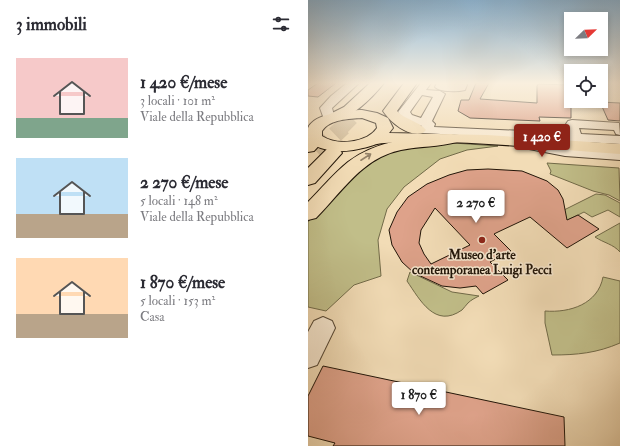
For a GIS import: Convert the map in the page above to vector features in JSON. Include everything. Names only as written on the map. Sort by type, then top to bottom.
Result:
[{"type":"main road","points":[[308,179],[317,136],[356,104]]},
{"type":"main road","points":[[361,109],[366,104]]},
{"type":"main road","points":[[308,201],[353,148],[382,134],[380,118],[388,104]]},
{"type":"main road","points":[[380,118],[394,105]]},
{"type":"main road","points":[[394,105],[390,111],[393,117],[401,123],[423,127],[576,136],[620,145]]},
{"type":"main road","points":[[317,136],[362,114],[423,127]]},
{"type":"main road","points":[[317,136],[332,146],[346,146],[367,141],[408,136],[514,141],[620,149]]},
{"type":"main road","points":[[308,213],[353,167],[373,153],[396,146],[459,139]]},
{"type":"street","points":[[317,136],[326,108],[330,104]]},
{"type":"street","points":[[408,104],[404,112],[405,114],[411,120],[423,127],[435,104]]},
{"type":"street","points":[[498,124],[576,136],[620,140]]},
{"type":"street","points":[[576,136],[572,124],[619,127],[620,131]]},
{"type":"street","points":[[459,139],[541,146],[565,152],[620,156]]},
{"type":"street","points":[[308,356],[323,328]]},
{"type":"shaded area","points":[[438,142],[498,146],[467,150],[440,159],[404,187],[387,209],[378,240],[381,276],[354,285],[326,311],[308,307],[308,222],[364,162],[384,151]]},
{"type":"shaded area","points":[[547,163],[619,168],[620,201],[609,195],[593,191],[550,174],[551,171]]},
{"type":"shaded area","points":[[596,194],[605,195],[620,203],[620,217],[608,210],[592,217],[584,212],[566,221],[556,214]]},
{"type":"shaded area","points":[[620,223],[620,252],[614,247],[595,237]]},
{"type":"shaded area","points":[[410,272],[452,292],[479,296],[469,302],[462,310],[452,315],[444,316],[436,314],[423,304],[407,281]]},
{"type":"shaded area","points":[[603,277],[620,281],[620,343],[587,353],[552,355],[545,323],[545,311],[564,310],[582,305],[595,294]]},
{"type":"building","points":[[460,104],[564,104],[564,108],[571,108],[571,118],[539,117],[540,121],[470,118],[458,111]]},
{"type":"building","points":[[608,104],[620,104],[620,121],[608,120],[603,108],[608,108]]},
{"type":"building","points":[[488,169],[522,171],[547,181],[558,190],[563,199],[567,220],[578,215],[599,229],[567,248],[530,217],[494,234],[511,251],[490,262],[508,280],[483,294],[476,286],[460,288],[442,286],[414,273],[402,262],[392,245],[389,230],[397,212],[408,197],[427,184],[449,175],[467,170]],"holes":[[[435,208],[470,245],[431,264],[419,243],[421,230]]]},
{"type":"building","points":[[323,366],[564,417],[565,446],[333,446],[335,443],[308,436],[308,396]]},
{"type":"tunnel","points":[[343,127],[361,109]]},
{"type":"tunnel","points":[[317,152],[343,127]]},
{"type":"place","name":"Museo d'arte contemporanea Luigi Pecci","points":[[482,240]]}]
